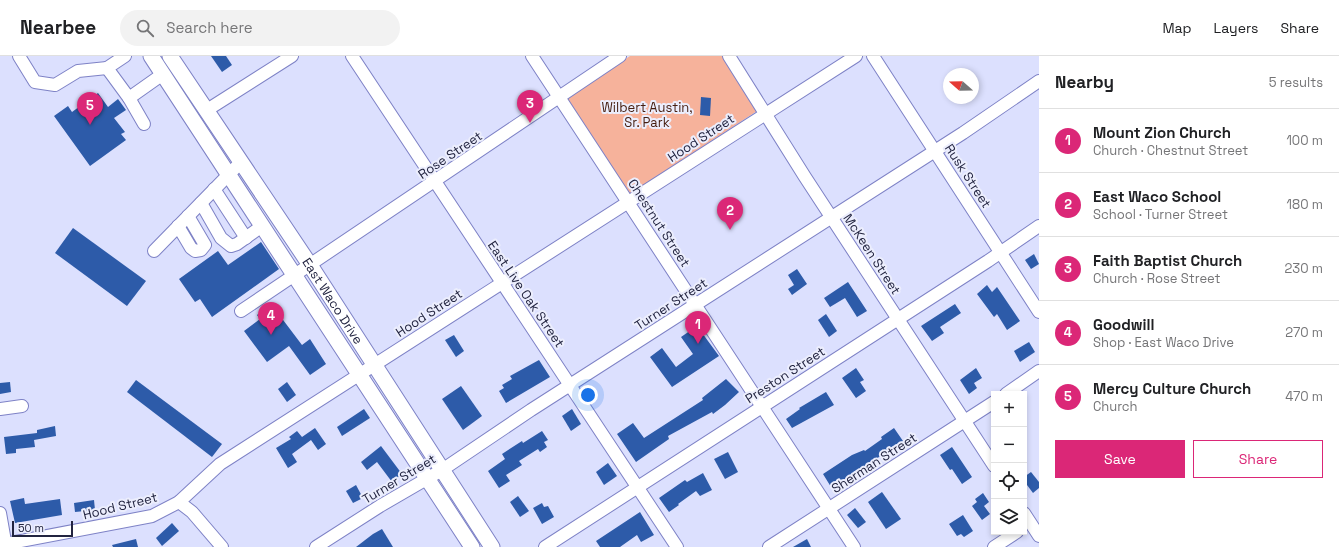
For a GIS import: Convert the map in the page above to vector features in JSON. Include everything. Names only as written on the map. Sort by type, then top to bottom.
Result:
[{"type":"main road","name":"East Waco Drive","points":[[151,56],[472,547]]},
{"type":"main road","name":"East Waco Drive","points":[[170,56],[310,265],[492,547]]},
{"type":"street","points":[[19,56],[35,82],[55,84],[78,71],[108,68],[125,56]]},
{"type":"street","points":[[206,110],[292,56]]},
{"type":"street","name":"East Live Oak Street","points":[[352,56],[677,547]]},
{"type":"street","name":"Chestnut Street","points":[[532,56],[854,547]]},
{"type":"street","name":"Rose Street","points":[[241,311],[435,182],[620,56]]},
{"type":"street","name":"McKeen Street","points":[[729,56],[831,217],[992,463]]},
{"type":"street","name":"Hood Street","points":[[4,546],[146,517],[159,513],[179,502],[220,464],[856,56]]},
{"type":"street","name":"Rusk Street","points":[[873,56],[1039,312]]},
{"type":"street","points":[[108,68],[129,98],[144,124]]},
{"type":"street","points":[[129,98],[163,74]]},
{"type":"street","name":"Turner Street","points":[[316,547],[442,470],[695,304],[1038,86]]},
{"type":"street","points":[[154,251],[241,162]]},
{"type":"street","points":[[214,189],[246,238]]},
{"type":"street","points":[[201,203],[226,244],[231,246],[246,238],[262,226]]},
{"type":"street","points":[[178,226],[191,248],[196,251],[201,250],[204,245],[188,216]]},
{"type":"street","name":"Preston Street","points":[[545,547],[1039,226]]},
{"type":"street","points":[[1010,391],[1039,372]]},
{"type":"street","name":"Sherman Street","points":[[769,547],[991,404]]},
{"type":"street","points":[[0,408],[22,406]]},
{"type":"street","points":[[179,502],[192,512],[222,547]]},
{"type":"street","points":[[0,513],[4,546]]},
{"type":"street","points":[[1031,523],[1039,536]]},
{"type":"street","points":[[994,547],[1012,535]]},
{"type":"green space","name":"Wilbert Austin, Sr. Park","points":[[630,56],[722,56],[757,111],[627,196],[564,99]]},
{"type":"building","points":[[211,56],[226,56],[232,65],[222,72]]},
{"type":"building","points":[[98,93],[108,107],[118,99],[126,110],[114,118],[125,132],[121,134],[126,140],[90,166],[54,116],[68,106],[72,112]]},
{"type":"building","points":[[701,97],[711,98],[710,116],[700,115]]},
{"type":"building","points":[[73,228],[146,281],[127,306],[55,253]]},
{"type":"building","points":[[261,242],[279,269],[212,317],[200,299],[195,302],[179,279],[218,251],[228,265]]},
{"type":"building","points":[[1034,254],[1039,264],[1031,269],[1025,260]]},
{"type":"building","points":[[797,269],[807,284],[792,295],[788,289],[794,285],[788,275]]},
{"type":"building","points":[[848,282],[867,311],[857,317],[845,298],[830,307],[824,298]]},
{"type":"building","points":[[987,285],[992,292],[997,287],[1020,321],[1007,330],[997,314],[994,317],[977,294]]},
{"type":"building","points":[[271,304],[302,345],[310,339],[326,364],[310,375],[289,346],[267,362],[244,331],[260,319],[257,315]]},
{"type":"building","points":[[955,304],[961,313],[940,327],[944,333],[932,341],[921,326]]},
{"type":"building","points":[[826,314],[837,331],[829,337],[818,320]]},
{"type":"building","points":[[697,326],[719,356],[672,387],[650,357],[662,348],[676,367],[693,354],[681,337]]},
{"type":"building","points":[[454,335],[464,351],[456,357],[445,340]]},
{"type":"building","points":[[1029,342],[1035,352],[1020,362],[1014,351]]},
{"type":"building","points":[[539,360],[550,377],[506,403],[499,391],[504,388],[502,385],[512,379],[510,376]]},
{"type":"building","points":[[856,368],[864,380],[860,382],[866,391],[856,398],[842,378]]},
{"type":"building","points":[[976,368],[982,378],[974,383],[977,388],[969,394],[960,380]]},
{"type":"building","points":[[726,379],[739,392],[725,405],[713,414],[712,412],[668,436],[669,439],[636,462],[617,434],[633,423],[644,438],[703,400],[702,398]]},
{"type":"building","points":[[136,380],[222,444],[212,457],[127,392]]},
{"type":"building","points":[[10,382],[11,392],[0,394],[0,383]]},
{"type":"building","points":[[287,382],[296,395],[287,402],[278,389]]},
{"type":"building","points":[[461,386],[482,416],[463,430],[442,399]]},
{"type":"building","points":[[826,392],[834,405],[792,428],[786,419],[800,409],[799,408]]},
{"type":"building","points":[[364,409],[370,418],[342,436],[337,427]]},
{"type":"building","points":[[572,409],[581,424],[571,431],[562,416]]},
{"type":"building","points":[[55,426],[56,436],[34,440],[35,447],[16,449],[16,453],[6,454],[4,437],[37,433],[37,430]]},
{"type":"building","points":[[315,428],[326,444],[318,450],[311,440],[292,454],[297,462],[288,468],[276,448],[291,439],[289,437],[297,431],[302,437]]},
{"type":"building","points":[[894,428],[903,441],[870,463],[871,464],[856,471],[857,472],[831,487],[823,474],[852,455],[864,450],[865,451]]},
{"type":"building","points":[[542,431],[548,440],[544,442],[547,447],[540,452],[538,449],[519,461],[522,465],[506,475],[510,481],[499,488],[488,471],[505,459],[502,454],[522,441],[523,443]]},
{"type":"building","points":[[381,446],[402,474],[392,482],[377,462],[367,470],[361,462]]},
{"type":"building","points":[[952,447],[972,477],[962,484],[940,455]]},
{"type":"building","points":[[728,452],[738,472],[725,479],[714,459]]},
{"type":"building","points":[[608,463],[617,476],[604,485],[596,472]]},
{"type":"building","points":[[1031,472],[1039,482],[1039,488],[1033,493],[1027,485],[1027,475]]},
{"type":"building","points":[[703,473],[712,490],[700,496],[696,491],[669,512],[659,498],[685,480],[687,482]]},
{"type":"building","points":[[356,485],[363,498],[353,503],[346,491]]},
{"type":"building","points":[[882,492],[901,519],[886,529],[868,502]]},
{"type":"building","points":[[983,493],[989,502],[984,506],[990,514],[982,520],[972,506],[977,502],[975,499]]},
{"type":"building","points":[[518,496],[529,511],[520,517],[510,502]]},
{"type":"building","points":[[24,498],[25,504],[60,499],[62,515],[15,523],[10,501]]},
{"type":"building","points":[[94,500],[95,510],[75,512],[74,503]]},
{"type":"building","points":[[542,503],[544,507],[548,506],[554,517],[542,524],[533,508]]},
{"type":"building","points":[[855,508],[866,522],[858,528],[847,515]]},
{"type":"building","points":[[640,512],[654,535],[641,542],[637,535],[620,547],[600,547],[596,541]]},
{"type":"building","points":[[963,515],[973,531],[964,537],[961,534],[957,536],[949,524]]},
{"type":"building","points":[[172,523],[179,531],[162,546],[156,538]]},
{"type":"building","points":[[382,529],[393,547],[356,547],[373,534]]},
{"type":"building","points":[[136,539],[138,547],[113,547],[112,545]]},
{"type":"building","points":[[807,539],[811,547],[793,547]]},
{"type":"place","name":"Faith Baptist Church","points":[[530,123]]},
{"type":"place","name":"Mercy Culture Church","points":[[90,125]]},
{"type":"place","name":"East Waco School","points":[[730,230]]},
{"type":"place","name":"Goodwill","points":[[271,335]]},
{"type":"place","name":"Mount Zion Church","points":[[698,344]]}]
